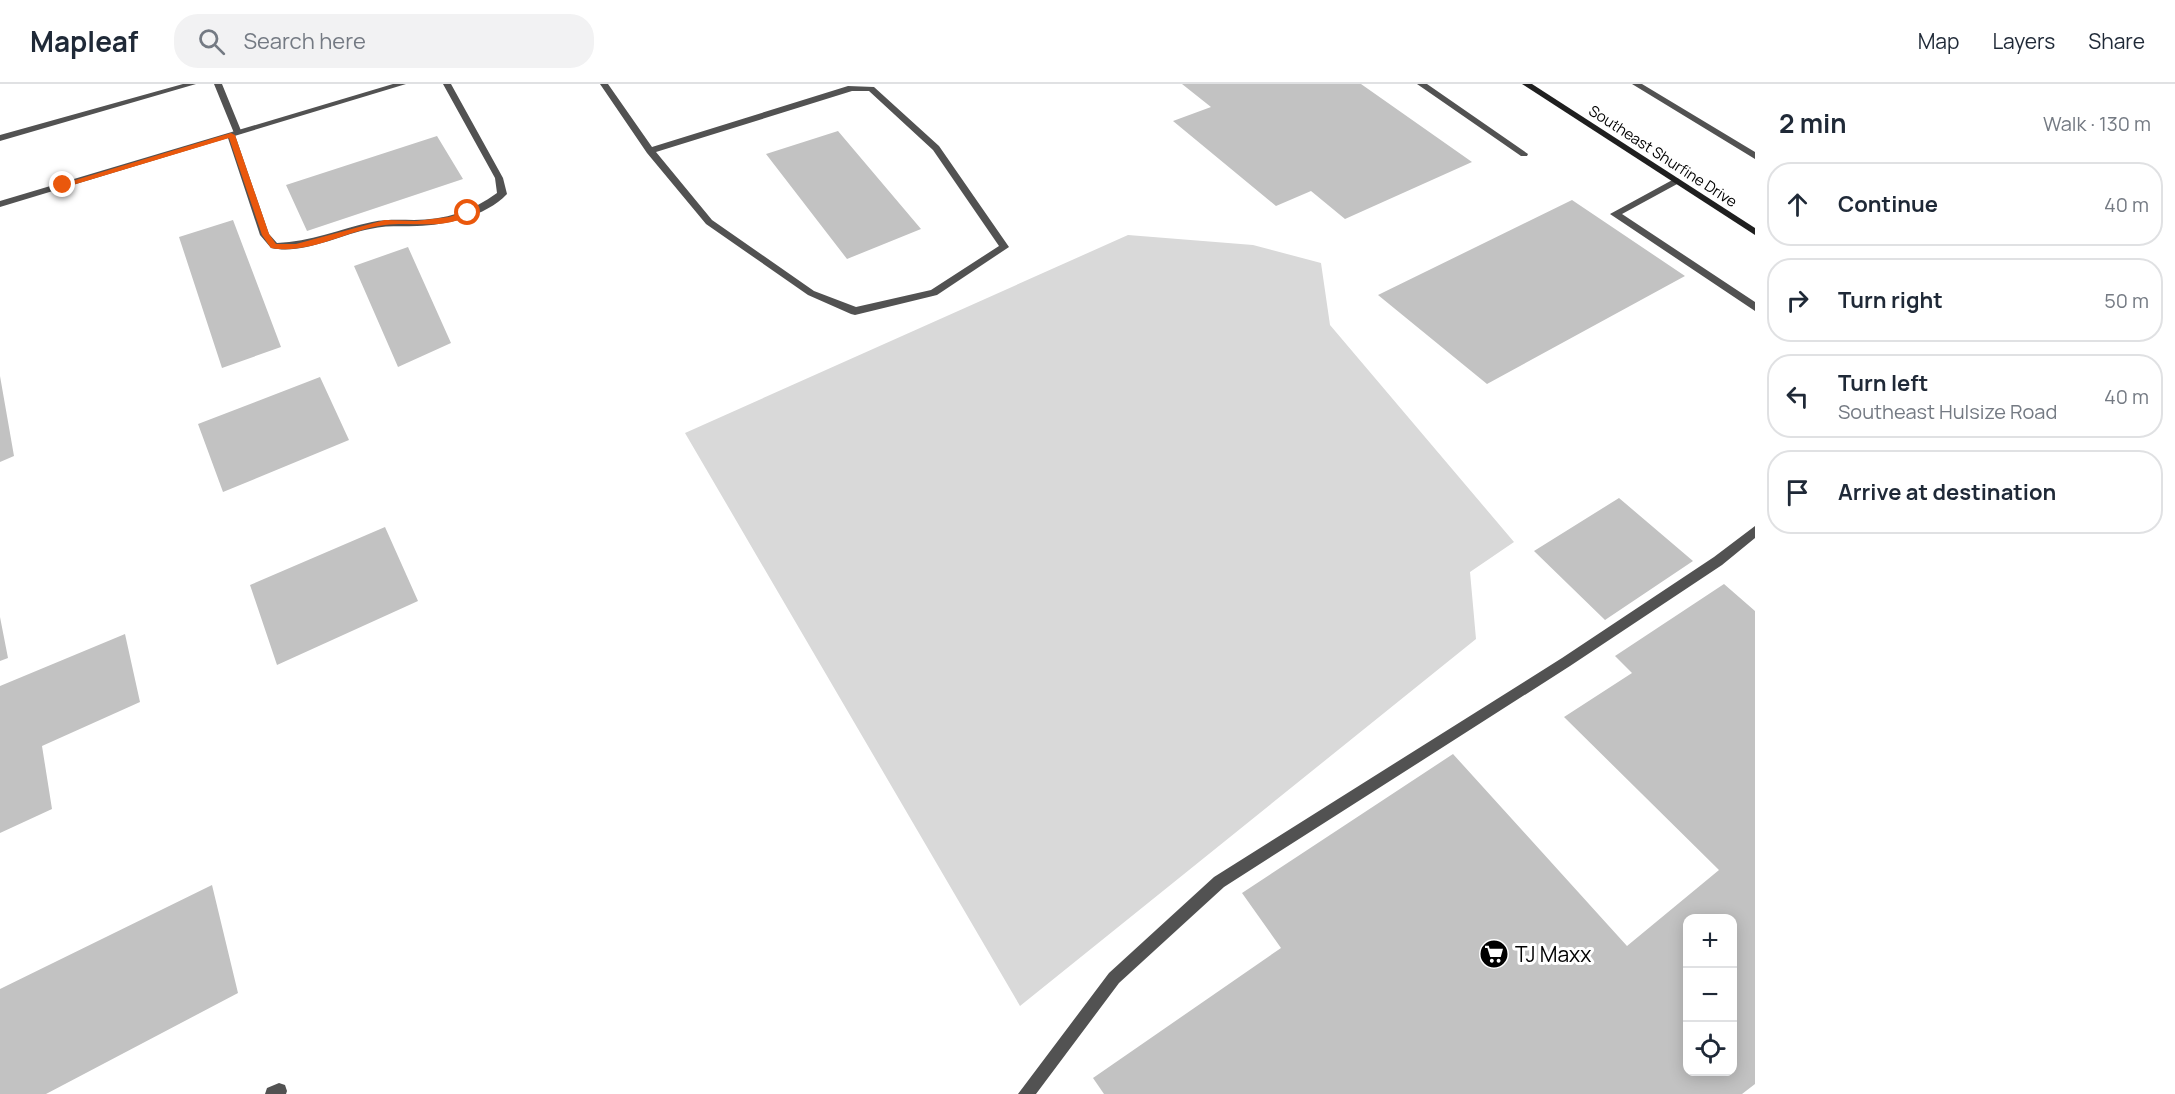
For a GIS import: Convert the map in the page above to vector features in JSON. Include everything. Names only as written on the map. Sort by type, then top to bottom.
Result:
[{"type":"street","points":[[0,138],[192,84]]},
{"type":"street","points":[[218,84],[266,235],[274,246],[296,246],[385,222],[416,223],[450,220],[486,206],[502,194],[499,178],[447,84]]},
{"type":"street","points":[[0,204],[402,84]]},
{"type":"street","points":[[604,84],[650,151],[709,222],[811,293],[855,311],[934,293],[1004,247],[936,148],[871,88],[851,88],[650,151]]},
{"type":"street","points":[[1421,84],[1524,154]]},
{"type":"street","name":"Southeast Shurfine Drive","points":[[1526,84],[1755,232]]},
{"type":"street","points":[[1636,84],[1755,156]]},
{"type":"street","points":[[1676,181],[1615,214],[1755,307]]},
{"type":"street","points":[[1026,1094],[1114,978],[1219,882],[1466,727],[1718,561],[1755,531]]},
{"type":"shaded area","points":[[1128,235],[1253,245],[1321,263],[1330,325],[1514,542],[1470,572],[1476,639],[1020,1006],[685,433]]},
{"type":"building","points":[[1182,84],[1361,84],[1472,162],[1345,219],[1311,191],[1276,206],[1173,121],[1211,107]]},
{"type":"building","points":[[838,131],[921,229],[847,259],[766,154]]},
{"type":"building","points":[[437,136],[463,179],[307,231],[286,185]]},
{"type":"building","points":[[1572,200],[1685,276],[1487,384],[1378,295]]},
{"type":"building","points":[[233,220],[281,347],[222,368],[179,237]]},
{"type":"building","points":[[408,247],[451,343],[398,367],[354,266]]},
{"type":"building","points":[[0,376],[14,456],[0,462]]},
{"type":"building","points":[[320,377],[349,440],[223,492],[198,424]]},
{"type":"building","points":[[1619,498],[1693,561],[1605,620],[1534,551]]},
{"type":"building","points":[[385,527],[418,601],[277,665],[250,585]]},
{"type":"building","points":[[1724,584],[1755,611],[1755,1084],[1742,1094],[1104,1094],[1093,1078],[1281,948],[1242,893],[1453,754],[1627,946],[1719,870],[1564,717],[1632,673],[1615,656]]},
{"type":"building","points":[[0,617],[8,658],[0,661]]},
{"type":"building","points":[[125,634],[140,702],[42,746],[52,809],[0,833],[0,686]]},
{"type":"building","points":[[212,885],[238,993],[46,1094],[0,1094],[0,989]]},
{"type":"place","name":"TJ Maxx","points":[[1494,954]]},
{"type":"route","points":[[63,185],[231,135],[266,235],[274,246],[296,246],[385,222],[416,223],[450,220],[468,213]]}]
